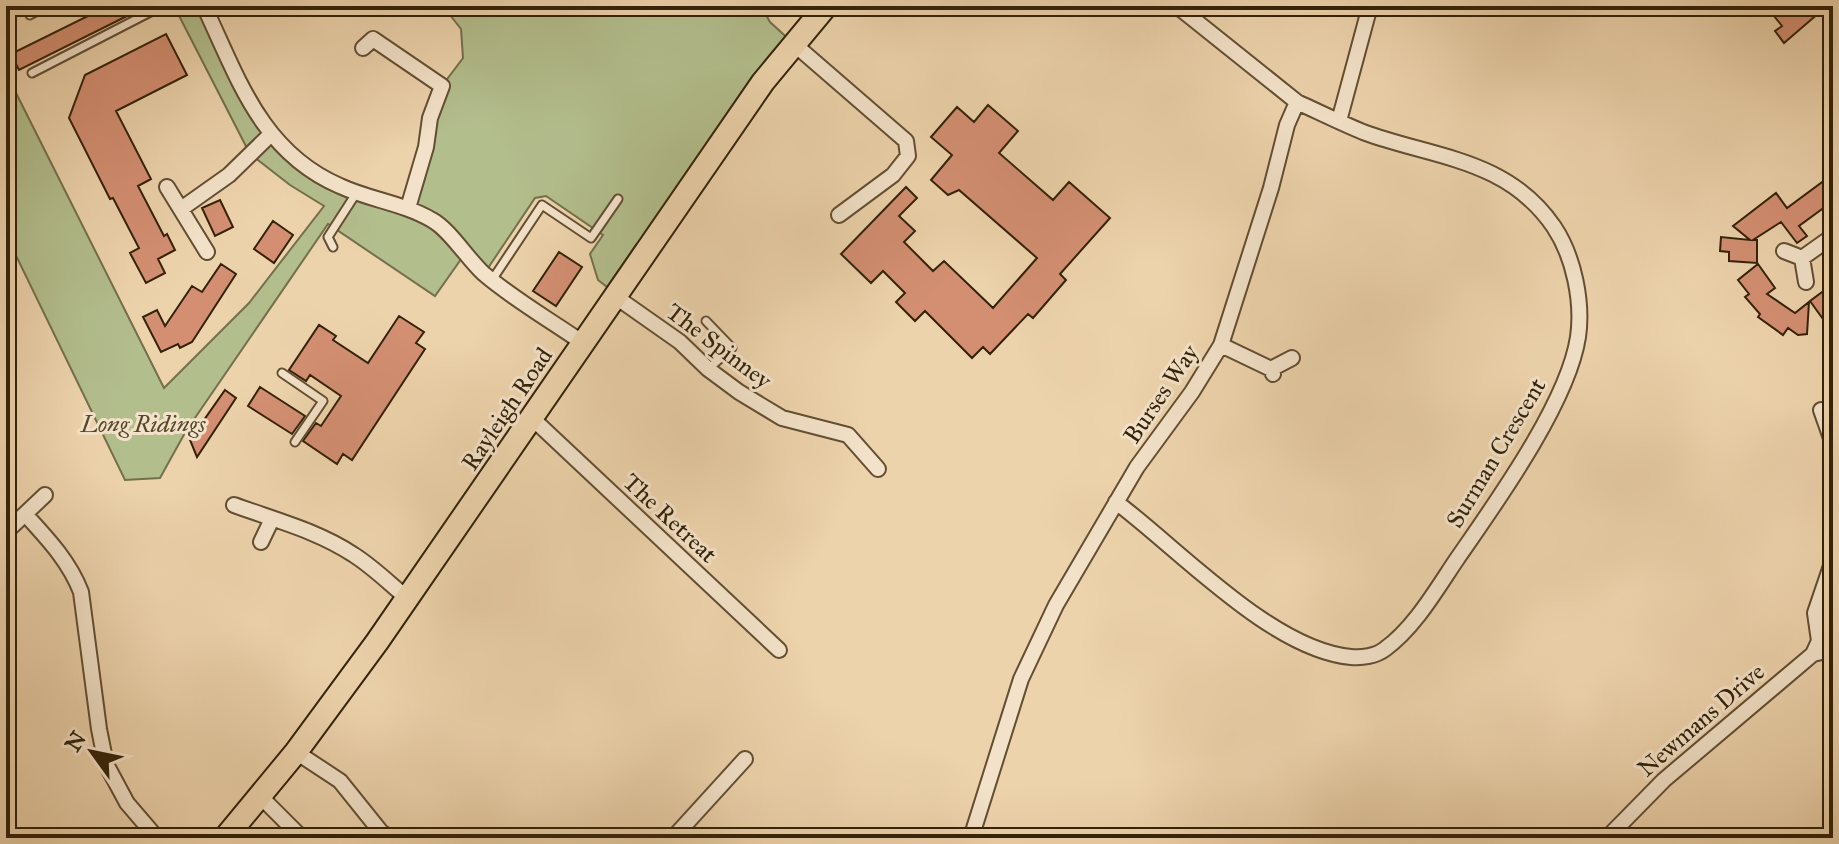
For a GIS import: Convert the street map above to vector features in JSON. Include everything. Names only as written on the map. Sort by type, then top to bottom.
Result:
[{"type":"main road","name":"Rayleigh Road","points":[[225,838],[296,752],[407,598],[763,82],[826,6]]},
{"type":"street","points":[[204,6],[250,104],[270,135],[304,165],[339,186],[408,208],[436,221],[464,255],[492,280],[583,343]]},
{"type":"street","points":[[1177,6],[1297,102]]},
{"type":"street","points":[[1339,121],[1370,6]]},
{"type":"street","points":[[363,48],[373,39],[442,86],[430,118],[426,147],[408,208]]},
{"type":"street","points":[[794,44],[906,141],[908,156],[893,175],[839,215]]},
{"type":"street","name":"Surman Crescent","points":[[1116,502],[1230,596],[1276,629],[1329,652],[1365,657],[1383,652],[1404,632],[1481,524],[1538,431],[1570,371],[1578,336],[1574,275],[1554,227],[1537,208],[1511,185],[1487,170],[1459,158],[1364,132],[1297,102]]},
{"type":"street","name":"Burses Way","points":[[971,838],[1021,679],[1056,605],[1116,502],[1221,345],[1267,202],[1287,125],[1297,102]]},
{"type":"street","points":[[181,209],[229,175],[270,135]]},
{"type":"street","points":[[167,187],[207,252]]},
{"type":"street","points":[[1802,258],[1833,236]]},
{"type":"street","points":[[1784,251],[1802,258]]},
{"type":"street","points":[[1802,258],[1806,282]]},
{"type":"street","name":"The Spinney","points":[[616,297],[680,342],[708,369],[739,392],[782,418],[848,435],[878,469]]},
{"type":"street","points":[[1221,345],[1272,372],[1292,358]]},
{"type":"street","points":[[1821,410],[1833,444]]},
{"type":"street","name":"The Retreat","points":[[532,418],[779,650]]},
{"type":"street","points":[[6,532],[45,495]]},
{"type":"street","points":[[234,505],[304,529],[355,555],[407,598]]},
{"type":"street","points":[[25,514],[57,550],[78,584],[106,764],[127,803],[157,838]]},
{"type":"street","points":[[261,542],[272,519]]},
{"type":"street","points":[[1813,654],[1819,641],[1815,613],[1833,560]]},
{"type":"street","points":[[1813,654],[1826,651],[1833,654]]},
{"type":"street","name":"Newmans Drive","points":[[1607,838],[1664,780],[1813,654]]},
{"type":"street","points":[[296,752],[340,781],[381,832],[390,838]]},
{"type":"street","points":[[673,838],[745,759]]},
{"type":"street","points":[[260,796],[302,838]]},
{"type":"lane","points":[[25,6],[30,15],[47,6]]},
{"type":"lane","points":[[32,73],[162,6]]},
{"type":"lane","points":[[333,247],[328,237],[357,192]]},
{"type":"lane","points":[[492,280],[542,205],[591,238],[618,199]]},
{"type":"lane","points":[[706,321],[732,348],[708,369]]},
{"type":"lane","points":[[282,373],[323,401],[295,442]]},
{"type":"green space","name":"Long Ridings","points":[[174,6],[204,6],[250,104],[304,165],[407,208],[442,86],[463,58],[461,29],[443,6],[761,6],[770,22],[794,44],[646,252],[636,245],[607,287],[598,280],[590,254],[603,235],[546,196],[535,198],[484,274],[464,255],[435,296],[328,224],[186,431],[160,478],[125,480],[6,235],[6,73],[164,388],[249,303],[324,206],[250,154]]},
{"type":"building","points":[[108,6],[147,6],[19,70],[11,54]]},
{"type":"building","points":[[1766,6],[1827,6],[1784,43],[1775,31],[1782,26]]},
{"type":"building","points":[[166,34],[187,75],[116,111],[151,179],[138,186],[164,236],[167,234],[175,250],[158,259],[165,273],[146,283],[130,253],[139,248],[69,118],[85,75]]},
{"type":"building","points":[[988,105],[1018,131],[999,153],[1053,200],[1069,182],[1110,218],[1060,274],[1066,280],[1033,318],[1028,314],[990,354],[983,347],[972,358],[925,311],[915,321],[896,302],[905,293],[883,271],[871,283],[841,254],[906,187],[917,198],[899,216],[915,231],[904,242],[933,271],[944,261],[993,308],[1037,258],[959,190],[948,195],[931,180],[952,155],[931,137],[957,107],[974,122]]},
{"type":"building","points":[[1833,174],[1833,201],[1799,226],[1807,236],[1797,243],[1781,222],[1753,240],[1757,240],[1757,263],[1729,261],[1729,252],[1720,251],[1721,237],[1750,240],[1733,226],[1776,193],[1787,208]]},
{"type":"building","points":[[220,200],[233,227],[215,236],[202,208]]},
{"type":"building","points":[[273,221],[293,235],[274,263],[254,249]]},
{"type":"building","points":[[559,252],[582,267],[556,306],[533,291]]},
{"type":"building","points":[[221,264],[236,274],[192,342],[161,352],[143,317],[157,310],[165,326],[192,286],[202,292]]},
{"type":"building","points":[[1758,264],[1775,288],[1767,294],[1795,313],[1809,302],[1807,334],[1798,335],[1788,328],[1783,335],[1758,317],[1760,314],[1745,297],[1749,294],[1738,280]]},
{"type":"building","points":[[1833,284],[1833,333],[1810,301]]},
{"type":"building","points":[[399,316],[424,332],[416,343],[425,349],[352,460],[343,454],[337,464],[303,441],[316,423],[321,426],[341,396],[310,375],[306,381],[289,370],[319,325],[336,336],[333,340],[368,363]]},
{"type":"building","points":[[260,387],[305,416],[292,434],[248,406]]},
{"type":"building","points":[[225,390],[236,398],[197,457],[190,440]]}]
